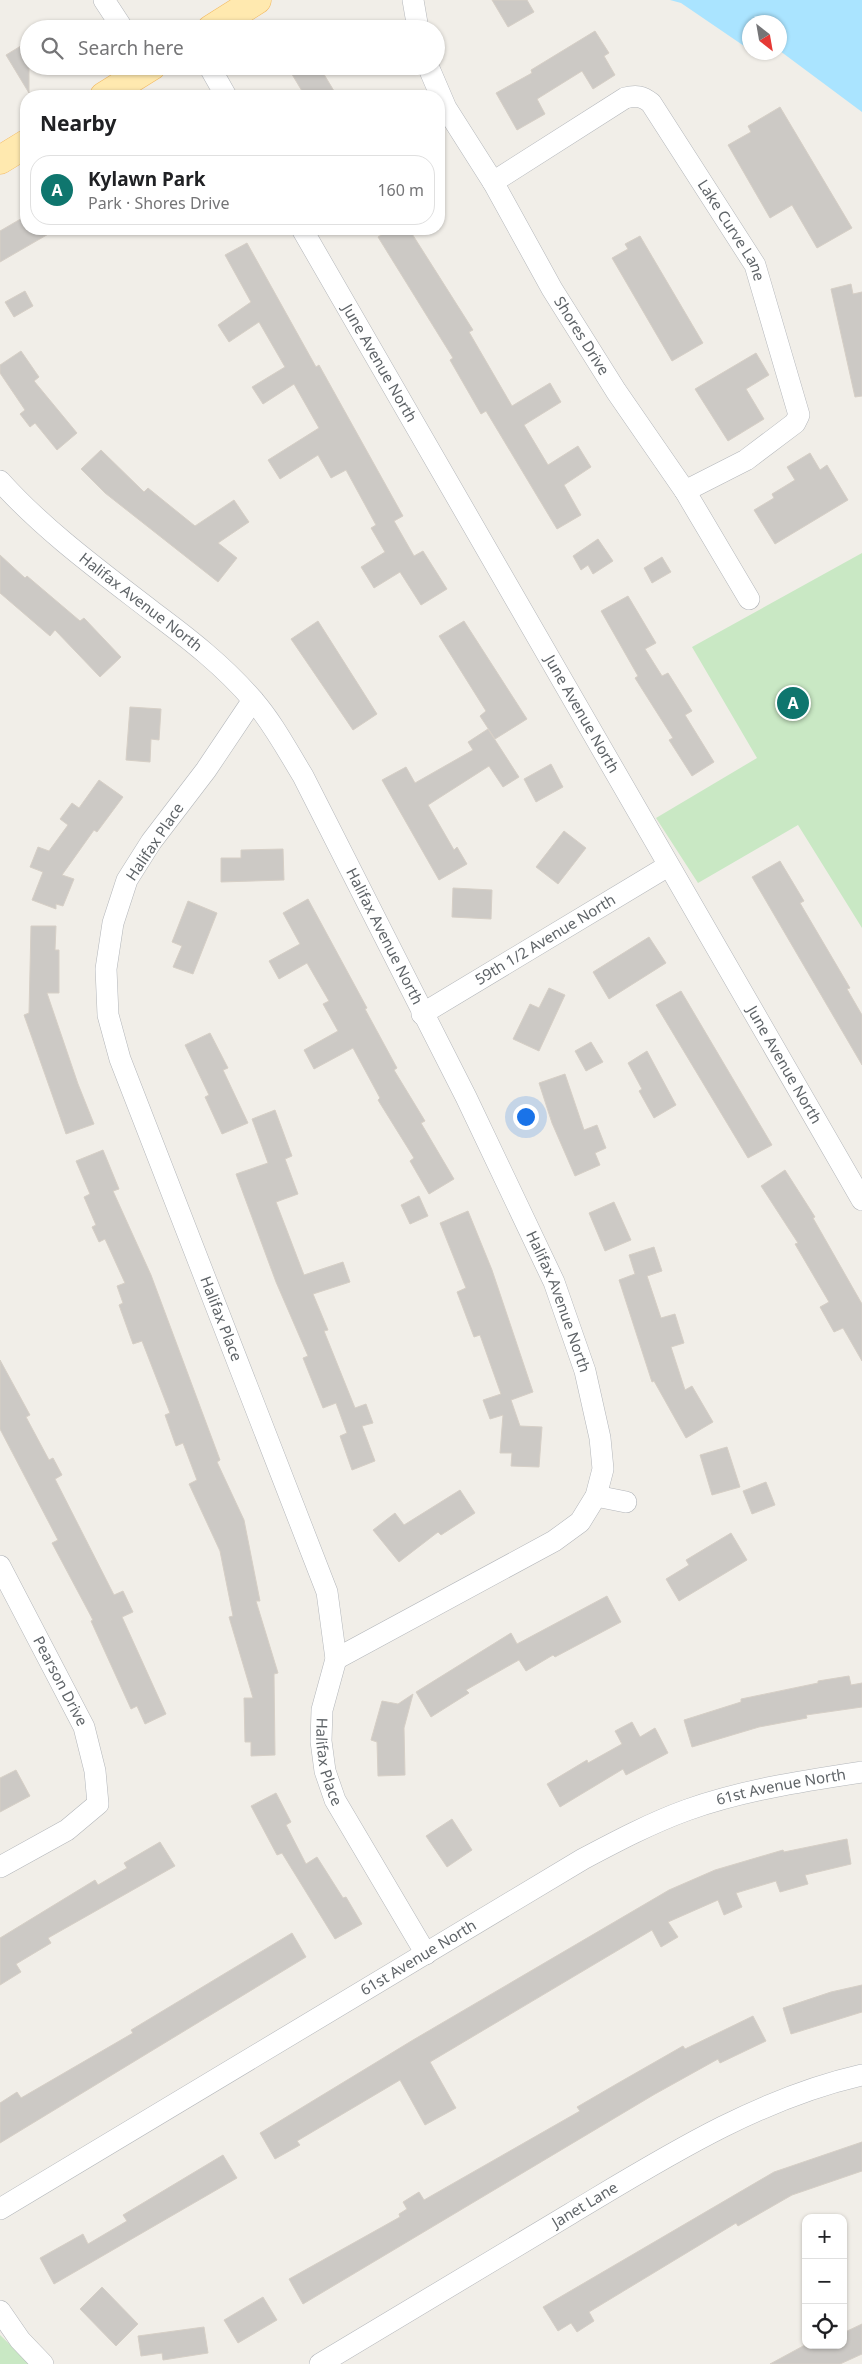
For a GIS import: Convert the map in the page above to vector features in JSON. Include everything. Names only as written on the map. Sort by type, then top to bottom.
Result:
[{"type":"main road","points":[[225,20],[257,0]]},
{"type":"main road","points":[[113,90],[137,75]]},
{"type":"main road","points":[[0,160],[20,148]]},
{"type":"street","points":[[104,0],[117,20]]},
{"type":"street","points":[[413,0],[416,20]]},
{"type":"street","points":[[214,75],[223,90]]},
{"type":"street","name":"Shores Drive","points":[[432,75],[438,90]]},
{"type":"street","name":"Lake Curve Lane","points":[[493,182],[625,98],[634,95],[644,97],[651,103],[755,266],[799,415],[795,423],[746,460],[685,491]]},
{"type":"street","name":"Shores Drive","points":[[445,106],[493,182],[567,312],[616,391],[685,491],[749,599]]},
{"type":"street","name":"June Avenue North","points":[[305,235],[862,1200]]},
{"type":"street","name":"Halifax Avenue North","points":[[0,481],[19,502],[77,553],[192,642],[253,700],[272,725],[303,776],[422,1014],[466,1097],[554,1282],[585,1371],[600,1438],[603,1469],[596,1496],[580,1522],[554,1541],[336,1660]]},
{"type":"street","name":"Halifax Place","points":[[253,700],[206,770],[151,842],[127,880],[113,923],[106,969],[108,1015],[120,1059],[327,1592],[336,1660],[322,1710],[321,1741],[324,1771],[335,1800],[426,1954]]},
{"type":"street","name":"59th 1/2 Avenue North","points":[[422,1014],[668,866]]},
{"type":"street","points":[[596,1496],[626,1502]]},
{"type":"street","name":"Pearson Drive","points":[[0,1566],[84,1727],[95,1771],[98,1804],[67,1830],[0,1868]]},
{"type":"street","name":"61st Avenue North","points":[[0,2209],[584,1859],[635,1831],[688,1810],[742,1794],[862,1772]]},
{"type":"street","name":"Janet Lane","points":[[320,2364],[675,2151],[728,2124],[790,2097],[862,2075]]},
{"type":"street","points":[[0,2311],[20,2340],[43,2364]]},
{"type":"green space","points":[[862,553],[862,928],[798,825],[698,883],[656,818],[757,758],[692,647]]},
{"type":"green space","points":[[0,2335],[30,2364],[0,2364]]},
{"type":"water","points":[[670,0],[862,0],[862,112],[787,56],[787,15],[742,15],[742,45],[681,3]]},
{"type":"building","points":[[492,0],[527,0],[534,12],[508,27]]},
{"type":"building","points":[[595,31],[609,53],[604,56],[615,75],[593,89],[582,71],[537,99],[545,114],[517,130],[496,93],[532,73],[531,70]]},
{"type":"building","points":[[20,46],[20,75],[29,75],[29,90],[27,90],[6,55]]},
{"type":"building","points":[[292,75],[324,75],[333,90],[301,90]]},
{"type":"building","points":[[780,107],[852,228],[817,248],[792,205],[770,218],[728,145],[751,132],[748,126]]},
{"type":"building","points":[[20,219],[20,235],[47,235],[0,262],[0,231]]},
{"type":"building","points":[[381,235],[413,235],[473,330],[469,332],[512,406],[550,383],[561,402],[524,425],[548,465],[578,446],[591,467],[564,485],[581,515],[557,529],[486,411],[481,414],[450,360],[453,358],[378,237]]},
{"type":"building","points":[[640,236],[703,343],[672,361],[612,258],[628,249],[625,244]]},
{"type":"building","points":[[247,243],[316,367],[319,365],[403,516],[394,521],[414,556],[423,551],[447,589],[421,605],[400,572],[374,588],[361,567],[385,552],[371,528],[376,525],[346,470],[331,478],[318,455],[280,479],[268,460],[319,428],[294,384],[263,404],[252,387],[285,367],[259,322],[229,342],[218,325],[251,302],[225,255]]},
{"type":"building","points":[[851,284],[853,294],[862,292],[862,396],[855,397],[831,289]]},
{"type":"building","points":[[25,291],[33,306],[14,317],[5,302]]},
{"type":"building","points":[[21,351],[39,377],[34,381],[77,433],[57,450],[35,423],[30,427],[20,414],[25,410],[0,373],[0,365]]},
{"type":"building","points":[[756,353],[769,375],[746,389],[764,419],[728,441],[695,389]]},
{"type":"building","points":[[101,450],[144,492],[148,488],[195,526],[234,500],[249,522],[218,543],[237,558],[218,582],[105,493],[81,469]]},
{"type":"building","points":[[810,453],[820,470],[827,465],[848,500],[775,544],[754,510],[774,498],[772,494],[795,480],[787,467]]},
{"type":"building","points":[[598,539],[613,561],[593,574],[588,565],[581,570],[573,556]]},
{"type":"building","points":[[0,555],[25,578],[27,576],[80,621],[84,618],[121,657],[100,677],[55,630],[50,636],[0,593]]},
{"type":"building","points":[[662,557],[671,572],[652,583],[644,568]]},
{"type":"building","points":[[628,596],[656,643],[645,649],[662,676],[668,673],[692,711],[685,715],[714,762],[692,776],[669,740],[673,738],[635,678],[638,676],[601,611]]},
{"type":"building","points":[[318,621],[377,714],[353,730],[291,639]]},
{"type":"building","points":[[464,621],[527,719],[495,739],[480,716],[486,711],[439,636]]},
{"type":"building","points":[[130,707],[161,709],[159,740],[151,739],[150,762],[126,760]]},
{"type":"building","points":[[488,729],[519,777],[503,787],[489,766],[428,805],[454,850],[457,847],[467,864],[439,880],[382,780],[406,767],[415,783],[473,750],[468,742]]},
{"type":"building","points":[[551,764],[563,787],[536,802],[524,779]]},
{"type":"building","points":[[99,780],[123,797],[97,832],[94,830],[62,875],[74,879],[63,906],[56,904],[56,909],[32,900],[43,872],[30,867],[38,847],[49,851],[68,825],[60,819],[72,803],[79,808]]},
{"type":"building","points":[[564,831],[586,848],[558,884],[536,867]]},
{"type":"building","points":[[283,849],[284,880],[221,882],[221,858],[241,858],[241,850]]},
{"type":"building","points":[[780,861],[804,901],[800,903],[850,988],[847,989],[862,1015],[862,1065],[752,877]]},
{"type":"building","points":[[453,888],[492,890],[491,919],[452,917]]},
{"type":"building","points":[[308,899],[367,1008],[365,1009],[397,1068],[394,1070],[425,1121],[421,1123],[454,1179],[429,1194],[410,1161],[414,1158],[378,1100],[380,1098],[353,1048],[314,1069],[304,1050],[338,1031],[323,1004],[329,1001],[307,963],[279,979],[269,961],[300,944],[283,913]]},
{"type":"building","points":[[188,901],[217,913],[193,974],[173,967],[182,946],[172,942]]},
{"type":"building","points":[[31,926],[56,926],[55,950],[59,950],[59,993],[47,993],[78,1084],[94,1124],[66,1134],[24,1015],[29,1013]]},
{"type":"building","points":[[649,937],[666,963],[609,999],[593,972]]},
{"type":"building","points":[[549,988],[565,995],[539,1051],[513,1039],[530,1004],[539,1008]]},
{"type":"building","points":[[681,991],[772,1145],[748,1158],[656,1005]]},
{"type":"building","points":[[210,1033],[228,1068],[223,1070],[248,1123],[222,1134],[205,1097],[209,1095],[185,1045]]},
{"type":"building","points":[[591,1042],[603,1062],[586,1071],[575,1051]]},
{"type":"building","points":[[647,1051],[676,1105],[654,1118],[639,1091],[642,1089],[628,1063]]},
{"type":"building","points":[[565,1074],[584,1130],[597,1125],[606,1148],[595,1153],[600,1165],[575,1176],[552,1123],[539,1083]]},
{"type":"building","points":[[275,1110],[292,1156],[285,1159],[298,1194],[276,1202],[304,1275],[343,1262],[350,1282],[313,1294],[328,1330],[324,1331],[355,1408],[366,1404],[373,1423],[362,1426],[375,1461],[352,1470],[340,1436],[347,1433],[336,1403],[323,1408],[303,1358],[308,1356],[276,1282],[236,1174],[268,1163],[252,1119]]},
{"type":"building","points":[[103,1150],[119,1189],[113,1191],[151,1275],[220,1460],[217,1462],[244,1520],[260,1601],[256,1601],[278,1673],[274,1674],[275,1755],[251,1756],[251,1742],[245,1742],[244,1698],[253,1698],[229,1617],[233,1616],[220,1551],[189,1484],[197,1480],[183,1443],[176,1446],[165,1415],[170,1413],[142,1341],[133,1344],[119,1305],[123,1303],[117,1286],[125,1283],[105,1239],[99,1242],[92,1227],[96,1225],[84,1197],[90,1194],[76,1161]]},
{"type":"building","points":[[785,1170],[815,1217],[813,1218],[862,1304],[862,1361],[843,1328],[834,1332],[820,1307],[829,1302],[795,1244],[798,1243],[761,1186]]},
{"type":"building","points":[[419,1196],[428,1216],[410,1224],[401,1205]]},
{"type":"building","points":[[614,1202],[631,1240],[605,1251],[589,1213]]},
{"type":"building","points":[[468,1211],[492,1270],[533,1392],[511,1400],[520,1426],[542,1427],[539,1467],[511,1466],[512,1453],[500,1453],[503,1415],[490,1419],[483,1400],[501,1394],[480,1335],[474,1337],[457,1292],[466,1288],[440,1223]]},
{"type":"building","points":[[654,1247],[662,1271],[647,1276],[661,1318],[675,1314],[684,1343],[671,1347],[685,1390],[692,1386],[713,1422],[686,1438],[654,1381],[652,1382],[619,1280],[635,1274],[629,1255]]},
{"type":"building","points":[[0,1360],[30,1415],[26,1417],[49,1460],[53,1458],[62,1475],[55,1479],[114,1595],[123,1591],[133,1612],[122,1617],[166,1714],[145,1724],[137,1706],[131,1709],[91,1621],[93,1620],[52,1543],[58,1540],[0,1429]]},
{"type":"building","points":[[727,1447],[740,1487],[712,1495],[700,1455]]},
{"type":"building","points":[[766,1482],[775,1505],[752,1514],[743,1491]]},
{"type":"building","points":[[460,1490],[475,1513],[441,1535],[438,1532],[399,1562],[373,1530],[395,1513],[404,1525]]},
{"type":"building","points":[[731,1533],[747,1560],[679,1601],[666,1579],[689,1565],[686,1560]]},
{"type":"building","points":[[607,1596],[621,1622],[555,1657],[553,1655],[526,1671],[519,1660],[466,1690],[469,1693],[431,1717],[416,1692],[511,1633],[517,1644]]},
{"type":"building","points":[[849,1676],[851,1685],[862,1683],[862,1707],[806,1715],[807,1718],[759,1727],[692,1747],[684,1720],[741,1702],[741,1699],[818,1683],[818,1681]]},
{"type":"building","points":[[413,1694],[404,1728],[405,1775],[378,1776],[377,1742],[371,1740],[382,1701],[398,1704]]},
{"type":"building","points":[[632,1722],[640,1737],[655,1728],[668,1753],[626,1775],[623,1769],[560,1807],[547,1784],[587,1760],[588,1763],[622,1744],[615,1731]]},
{"type":"building","points":[[16,1770],[30,1796],[0,1812],[0,1778]]},
{"type":"building","points":[[276,1793],[291,1822],[286,1825],[306,1864],[317,1857],[343,1898],[346,1897],[362,1924],[335,1939],[282,1853],[277,1855],[251,1806]]},
{"type":"building","points":[[452,1819],[472,1850],[447,1867],[426,1836]]},
{"type":"building","points":[[847,1839],[851,1864],[805,1875],[808,1884],[780,1892],[776,1881],[736,1893],[742,1907],[724,1915],[718,1900],[668,1922],[678,1937],[661,1947],[652,1930],[430,2062],[456,2108],[425,2125],[400,2080],[297,2141],[300,2145],[275,2159],[260,2133],[413,2040],[669,1890],[715,1870],[783,1850],[784,1852]]},
{"type":"building","points":[[160,1842],[175,1866],[48,1938],[51,1943],[16,1964],[21,1972],[0,1985],[0,1938],[95,1880],[98,1885],[127,1868],[124,1863]]},
{"type":"building","points":[[292,1933],[306,1957],[0,2143],[0,2103],[17,2092],[21,2098],[133,2033],[131,2030]]},
{"type":"building","points":[[862,1985],[862,2012],[791,2034],[783,2008],[831,1992]]},
{"type":"building","points":[[753,2016],[766,2041],[720,2063],[718,2059],[655,2094],[303,2304],[289,2279],[400,2217],[399,2214],[407,2209],[403,2202],[419,2192],[424,2200],[580,2111],[577,2107],[683,2046],[685,2049]]},
{"type":"building","points":[[862,2142],[862,2171],[792,2195],[738,2226],[736,2223],[589,2312],[594,2321],[577,2332],[571,2323],[558,2331],[543,2307],[774,2172]]},
{"type":"building","points":[[223,2155],[237,2178],[54,2284],[40,2258],[83,2234],[88,2244],[127,2221],[123,2215]]},
{"type":"building","points":[[102,2287],[138,2324],[116,2346],[80,2309]]},
{"type":"building","points":[[263,2297],[277,2320],[238,2343],[224,2320]]},
{"type":"building","points":[[862,2324],[862,2354],[840,2364],[770,2364],[802,2347],[802,2349],[847,2349],[847,2331]]},
{"type":"building","points":[[204,2327],[208,2353],[163,2360],[162,2353],[141,2356],[138,2336]]},
{"type":"place","name":"Kylawn Park","points":[[793,703]]}]
